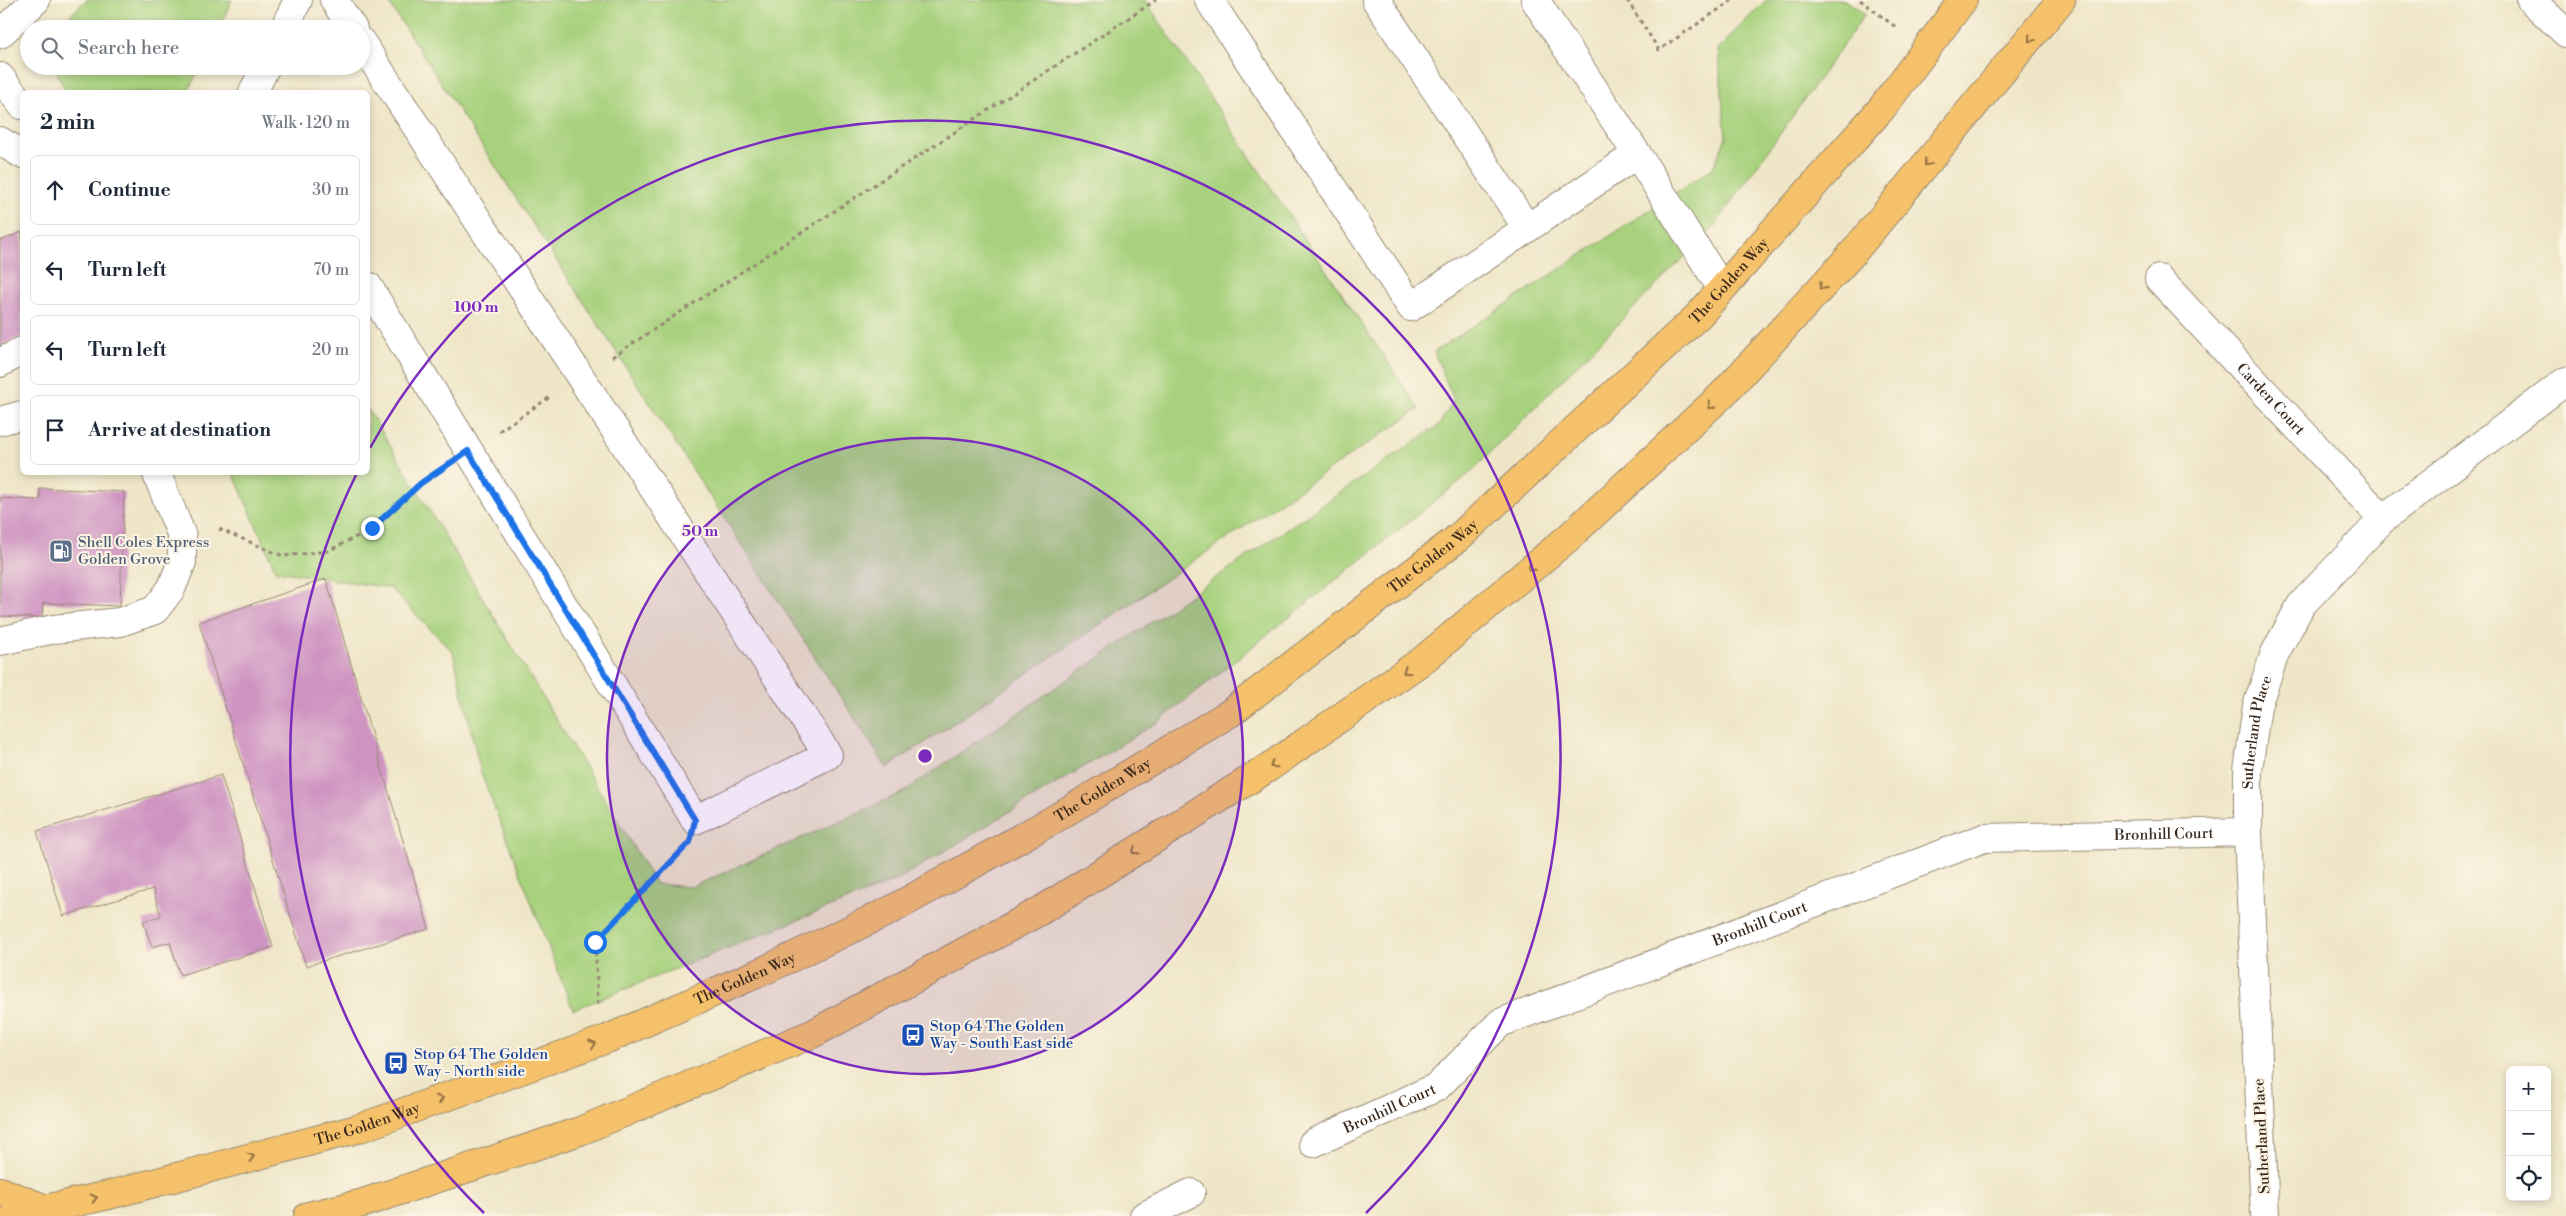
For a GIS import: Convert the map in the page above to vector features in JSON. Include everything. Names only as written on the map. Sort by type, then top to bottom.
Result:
[{"type":"main road","name":"The Golden Way","points":[[14,1216],[109,1195],[358,1129],[608,1039],[763,971],[891,910],[1051,821],[1230,712],[1459,537],[1699,315],[1882,108],[1963,0]]},
{"type":"main road","points":[[308,1216],[356,1210],[580,1130],[814,1033],[1040,911],[1268,768],[1406,671],[1569,537],[1722,395],[1852,254],[2054,5]]},
{"type":"main road","points":[[0,1191],[46,1209]]},
{"type":"street","points":[[0,34],[36,0]]},
{"type":"street","points":[[288,20],[298,0]]},
{"type":"street","points":[[334,0],[347,20]]},
{"type":"street","points":[[1210,0],[1411,306],[1637,154]]},
{"type":"street","points":[[1376,0],[1527,228]]},
{"type":"street","points":[[1535,0],[1637,154],[1722,289]]},
{"type":"street","points":[[2530,0],[2566,33]]},
{"type":"street","points":[[370,56],[828,755],[695,820],[370,289]]},
{"type":"street","points":[[254,90],[262,75]]},
{"type":"street","points":[[0,77],[20,102]]},
{"type":"street","name":"Carden Court","points":[[2159,279],[2383,519]]},
{"type":"street","points":[[0,363],[20,352]]},
{"type":"street","name":"Sutherland Place","points":[[2265,1216],[2248,832],[2248,770],[2257,706],[2275,653],[2301,605],[2383,519],[2566,381]]},
{"type":"street","points":[[0,421],[20,416]]},
{"type":"street","points":[[0,641],[54,629],[120,622],[154,610],[171,589],[182,562],[182,536],[157,475]]},
{"type":"street","name":"Bronhill Court","points":[[1313,1143],[1437,1087],[1500,1023],[1984,838],[2248,832]]},
{"type":"street","points":[[1144,1216],[1191,1192]]},
{"type":"path","points":[[171,507],[192,514],[228,535],[283,556],[328,551],[372,528],[421,483],[468,451],[1156,0]]},
{"type":"path","points":[[1627,0],[1659,50],[1733,0]]},
{"type":"path","points":[[1860,0],[1898,29]]},
{"type":"path","points":[[598,1005],[595,942],[690,842],[695,820]]},
{"type":"green space","points":[[86,0],[232,0],[222,20],[65,20]]},
{"type":"green space","points":[[387,0],[1145,0],[1419,409],[887,768]]},
{"type":"green space","points":[[1766,0],[1845,0],[1865,14],[1713,228],[1470,473],[1158,722],[895,881],[573,1010],[481,773],[453,652],[390,588],[276,571],[234,475],[370,475],[370,412],[656,884],[692,887],[902,793],[1439,425],[1454,400],[1434,352],[1713,168],[1726,137],[1718,49]]},
{"type":"green space","points":[[58,75],[196,75],[189,90],[65,90]]},
{"type":"building","points":[[20,233],[20,337],[0,346],[0,241]]},
{"type":"building","name":"Shell Coles Express Golden Grove","points":[[40,488],[124,492],[120,606],[43,603],[42,618],[0,616],[0,498],[40,500]]},
{"type":"building","points":[[326,579],[429,929],[306,966],[199,622]]},
{"type":"building","points":[[221,775],[273,947],[180,975],[170,942],[152,947],[143,921],[161,916],[153,889],[63,916],[37,831]]},
{"type":"place","name":"Shell Coles Express Golden Grove","points":[[61,551]]},
{"type":"place","name":"Stop 64 The Golden Way - South East side","points":[[913,1035]]},
{"type":"place","name":"Stop 64 The Golden Way - North side","points":[[396,1063]]},
{"type":"route","points":[[372,528],[421,483],[468,451],[695,820],[690,842],[595,942]]}]
